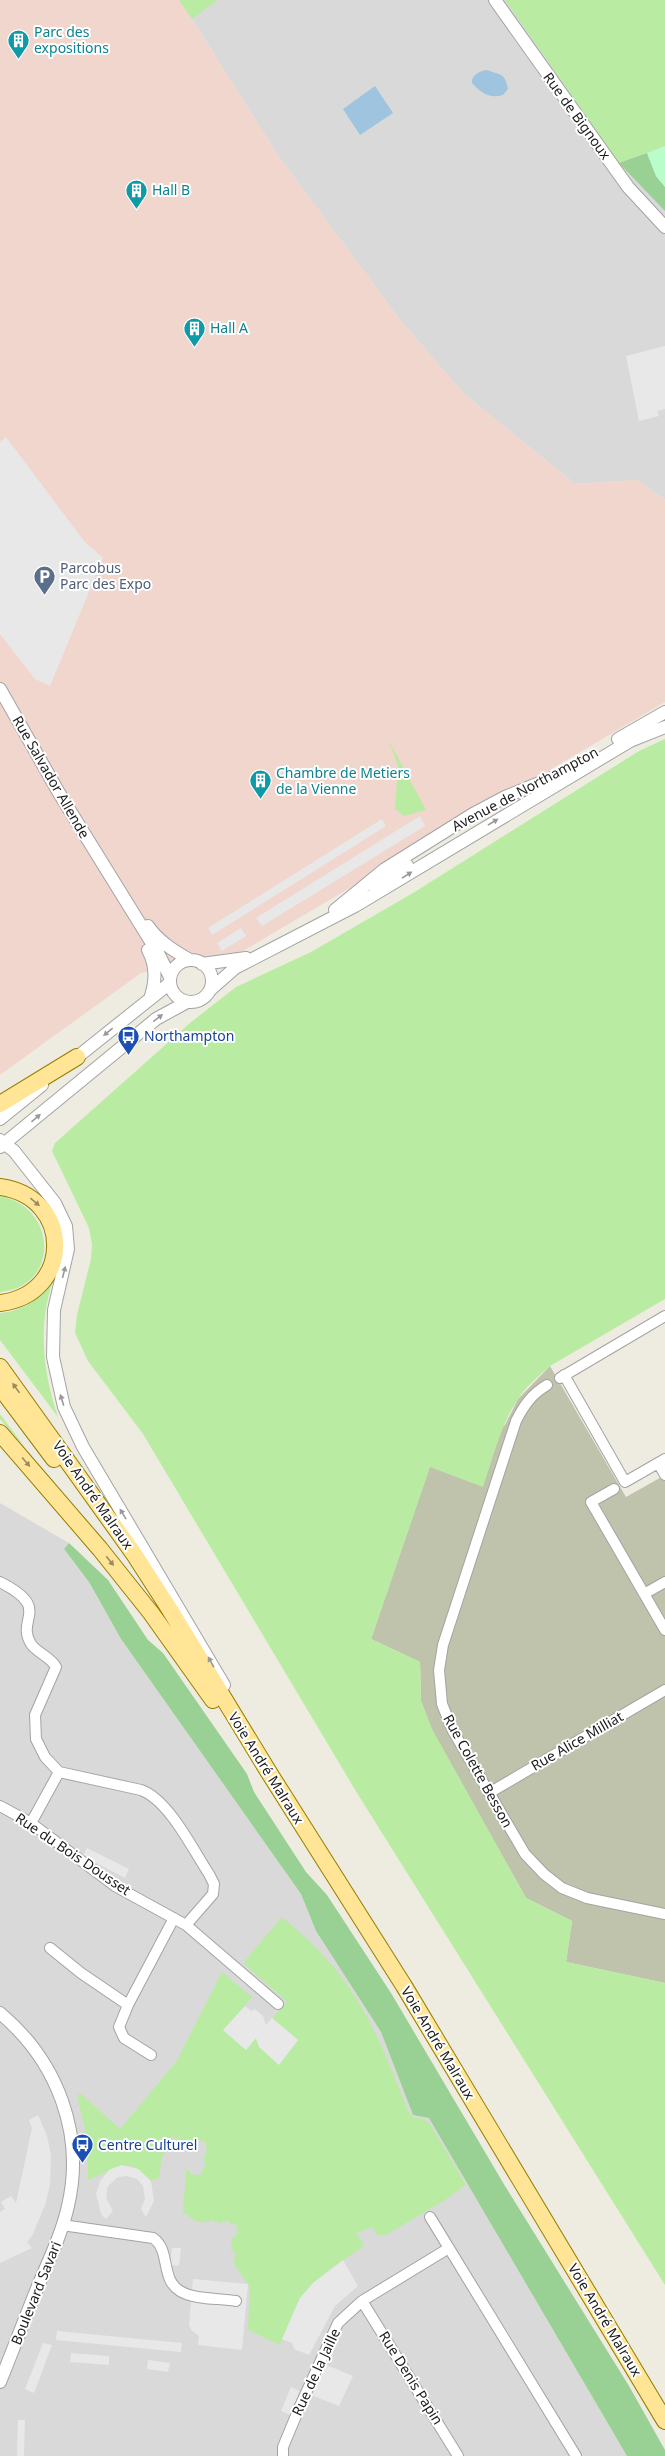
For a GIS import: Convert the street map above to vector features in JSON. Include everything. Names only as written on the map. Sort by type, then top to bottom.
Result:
[{"type":"main road","points":[[0,1104],[77,1057]]},
{"type":"main road","points":[[0,1187],[24,1193],[36,1201],[45,1211],[54,1229],[56,1243],[51,1267],[39,1285],[25,1297],[0,1303]]},
{"type":"main road","name":"Voie André Malraux","points":[[0,1367],[134,1554],[170,1610],[268,1771],[404,1986],[665,2421]]},
{"type":"main road","name":"Voie André Malraux","points":[[0,1387],[113,1538],[204,1668]]},
{"type":"main road","points":[[0,1433],[100,1549],[268,1771]]},
{"type":"street","name":"Rue de Bignoux","points":[[495,0],[628,187],[665,227]]},
{"type":"street","name":"Rue Salvador Allende","points":[[0,689],[59,793],[103,864],[170,980]]},
{"type":"street","name":"Avenue de Northampton","points":[[210,990],[230,972],[261,954],[313,929],[355,906],[455,835],[505,797],[552,778],[665,712]]},
{"type":"street","name":"Avenue de Northampton","points":[[313,929],[385,869],[455,835],[630,741],[665,726]]},
{"type":"street","name":"Rue Salvador Allende","points":[[103,864],[153,933],[190,960]]},
{"type":"street","name":"Rue Salvador Allende","points":[[103,864],[127,915],[153,960],[154,982],[150,999]]},
{"type":"street","name":"Avenue de Northampton","points":[[202,964],[229,962],[261,954]]},
{"type":"street","points":[[0,1119],[150,999],[170,980],[179,964],[190,960],[202,964],[211,975],[210,990],[201,999],[187,1002],[167,1011],[2,1143],[55,1203],[66,1226],[68,1249],[54,1310],[53,1344],[58,1387],[72,1426],[86,1454],[212,1663],[268,1771]]},
{"type":"street","points":[[170,980],[176,996],[187,1002]]},
{"type":"street","points":[[665,1316],[561,1377],[626,1482],[662,1461],[665,1475]]},
{"type":"street","name":"Rue Colette Besson","points":[[547,1385],[537,1392],[525,1404],[516,1420],[443,1645],[439,1670],[442,1704],[453,1730],[525,1854],[544,1874],[562,1888],[587,1898],[665,1914]]},
{"type":"street","points":[[614,1489],[591,1502],[665,1630]]},
{"type":"street","points":[[0,1582],[18,1592],[27,1601],[31,1614],[28,1630],[30,1640],[37,1651],[56,1667],[36,1710],[34,1726],[41,1752],[59,1772],[141,1790],[154,1796],[163,1805],[214,1884],[213,1894],[186,1925]]},
{"type":"street","points":[[644,1594],[665,1582]]},
{"type":"street","name":"Rue Alice Milliat","points":[[489,1793],[665,1690]]},
{"type":"street","points":[[31,1823],[59,1772]]},
{"type":"street","name":"Rue du Bois Dousset","points":[[0,1806],[31,1823],[115,1886],[186,1925],[278,2004]]},
{"type":"street","points":[[150,2055],[124,2038],[120,2031],[128,2005],[174,1918]]},
{"type":"street","points":[[50,1948],[81,1973],[128,2005]]},
{"type":"street","name":"Boulevard Savari","points":[[0,2013],[18,2029],[38,2053],[56,2084],[64,2104],[71,2139],[72,2167],[68,2207],[62,2226],[1,2375]]},
{"type":"street","points":[[430,2217],[576,2456]]},
{"type":"street","name":"Boulevard Savari","points":[[62,2226],[153,2238],[162,2248],[166,2273],[178,2289],[188,2294],[236,2300]]},
{"type":"street","name":"Rue de la Jaille","points":[[283,2456],[289,2433],[333,2332],[344,2316],[362,2301],[449,2248]]},
{"type":"street","name":"Rue Denis Papin","points":[[362,2301],[458,2456]]},
{"type":"shaded area","points":[[0,0],[180,0],[277,154],[401,321],[463,393],[575,484],[638,480],[665,500],[665,702],[238,954],[141,973],[0,1075]]},
{"type":"shaded area","points":[[180,0],[665,0],[665,500],[638,480],[575,484],[463,393],[401,321],[277,154]]},
{"type":"shaded area","points":[[665,346],[665,409],[657,411],[659,416],[639,421],[626,356]]},
{"type":"shaded area","name":"Parcobus Parc des Expo","points":[[6,437],[84,541],[103,558],[50,686],[35,679],[0,634],[0,442]]},
{"type":"shaded area","points":[[420,816],[425,826],[262,926],[256,918]]},
{"type":"shaded area","points":[[382,819],[386,826],[212,935],[208,928]]},
{"type":"shaded area","points":[[241,928],[246,936],[222,951],[217,943]]},
{"type":"shaded area","points":[[550,1366],[626,1497],[665,1475],[665,1983],[566,1962],[572,1921],[526,1898],[432,1730],[421,1701],[420,1662],[371,1639],[430,1466],[505,1425],[518,1399]]},
{"type":"shaded area","points":[[0,1503],[69,1543],[64,1549],[89,1582],[121,1639],[301,1894],[316,1931],[381,2032],[413,2115],[429,2117],[627,2456],[0,2456]]},
{"type":"shaded area","points":[[87,1848],[129,1869],[125,1878],[83,1856]]},
{"type":"shaded area","points":[[245,2006],[251,2011],[255,2009],[263,2016],[266,2025],[272,2018],[298,2040],[279,2065],[259,2047],[256,2038],[246,2050],[223,2030]]},
{"type":"shaded area","points":[[38,2115],[47,2136],[51,2155],[50,2185],[45,2205],[32,2236],[27,2242],[32,2248],[0,2263],[0,2212],[5,2209],[1,2202],[11,2196],[16,2203],[32,2128],[29,2120]]},
{"type":"shaded area","points":[[121,2165],[138,2169],[151,2181],[154,2201],[146,2217],[141,2209],[145,2199],[143,2186],[137,2179],[127,2176],[118,2177],[108,2186],[106,2198],[113,2211],[106,2219],[101,2214],[96,2194],[100,2181],[109,2170]]},
{"type":"shaded area","points":[[172,2248],[181,2248],[179,2266],[170,2265]]},
{"type":"shaded area","points":[[343,2260],[358,2286],[335,2306],[309,2355],[294,2349],[292,2343],[282,2339],[300,2298],[313,2283]]},
{"type":"shaded area","points":[[193,2279],[248,2284],[242,2350],[198,2345],[199,2336],[192,2331],[189,2325]]},
{"type":"shaded area","points":[[57,2331],[182,2343],[181,2352],[56,2340]]},
{"type":"shaded area","points":[[43,2343],[52,2345],[34,2393],[25,2389]]},
{"type":"shaded area","points":[[71,2353],[109,2356],[109,2365],[70,2362]]},
{"type":"shaded area","points":[[148,2360],[170,2363],[168,2372],[147,2369]]},
{"type":"shaded area","points":[[324,2364],[353,2376],[339,2406],[311,2395]]},
{"type":"shaded area","points":[[291,2387],[300,2391],[290,2415],[281,2411]]},
{"type":"shaded area","points":[[18,2420],[25,2420],[24,2456],[17,2456]]},
{"type":"green space","points":[[179,0],[218,0],[192,19]]},
{"type":"green space","points":[[505,0],[665,0],[665,146],[619,163]]},
{"type":"green space","points":[[665,146],[665,187],[656,176],[647,153]]},
{"type":"green space","points":[[647,153],[656,176],[665,187],[665,211],[619,163]]},
{"type":"green space","points":[[388,739],[426,810],[404,816],[395,809],[398,765]]},
{"type":"green space","points":[[665,739],[665,1299],[550,1366],[529,1385],[521,1394],[507,1419],[483,1487],[430,1467],[371,1639],[420,1662],[421,1701],[432,1729],[526,1898],[572,1921],[566,1962],[665,1983],[665,2285],[357,1793],[143,1434],[88,1361],[75,1333],[77,1315],[91,1259],[92,1244],[89,1228],[52,1151],[55,1143],[190,1023],[236,987],[311,952],[413,893],[639,751]]},
{"type":"green space","points":[[0,1196],[19,1203],[33,1215],[41,1230],[44,1246],[42,1262],[33,1276],[20,1287],[0,1292]]},
{"type":"green space","points":[[52,1283],[45,1317],[44,1350],[49,1384],[58,1417],[0,1340],[0,1313],[16,1310],[29,1304],[41,1295]]},
{"type":"green space","points":[[0,1414],[25,1447],[0,1419]]},
{"type":"green space","points":[[69,1543],[108,1580],[148,1640],[163,1653],[247,1774],[254,1792],[306,1872],[327,1895],[391,1993],[505,2186],[629,2386],[665,2450],[665,2456],[627,2456],[429,2118],[413,2115],[381,2032],[316,1931],[301,1894],[121,1639],[89,1582],[64,1549]]},
{"type":"green space","points":[[282,1917],[306,1938],[336,1969],[361,2007],[372,2027],[391,2068],[408,2111],[413,2117],[424,2119],[430,2124],[466,2185],[445,2200],[386,2235],[378,2236],[372,2227],[357,2233],[364,2246],[326,2272],[300,2298],[280,2345],[250,2331],[248,2328],[250,2287],[234,2264],[235,2252],[231,2251],[232,2237],[236,2237],[237,2225],[230,2224],[229,2221],[222,2221],[221,2223],[210,2220],[210,2222],[197,2222],[183,2212],[186,2170],[190,2171],[190,2174],[202,2175],[202,2169],[205,2168],[204,2154],[207,2153],[205,2141],[193,2140],[192,2144],[178,2143],[179,2139],[164,2137],[162,2149],[165,2150],[164,2155],[162,2155],[159,2178],[151,2181],[142,2172],[134,2167],[127,2166],[120,2166],[88,2180],[87,2137],[77,2096],[80,2093],[120,2129],[176,2062],[222,1972],[252,1997],[224,2031],[246,2050],[256,2038],[259,2047],[279,2064],[298,2040],[272,2018],[287,2002],[243,1963]]},
{"type":"water","points":[[487,70],[501,75],[505,80],[508,89],[503,95],[490,96],[479,90],[472,83],[474,76],[479,72]]},
{"type":"water","points":[[375,86],[393,113],[360,135],[343,109]]},
{"type":"place","name":"Parc des expositions","points":[[18,60]]},
{"type":"place","name":"Hall B","points":[[137,210]]},
{"type":"place","name":"Hall A","points":[[195,348]]},
{"type":"place","name":"Parcobus Parc des Expo","points":[[44,596]]},
{"type":"place","name":"Chambre de Metiers de la Vienne","points":[[261,800]]},
{"type":"place","name":"Northampton","points":[[128,1056]]},
{"type":"place","name":"Centre Culturel","points":[[82,2164]]}]
